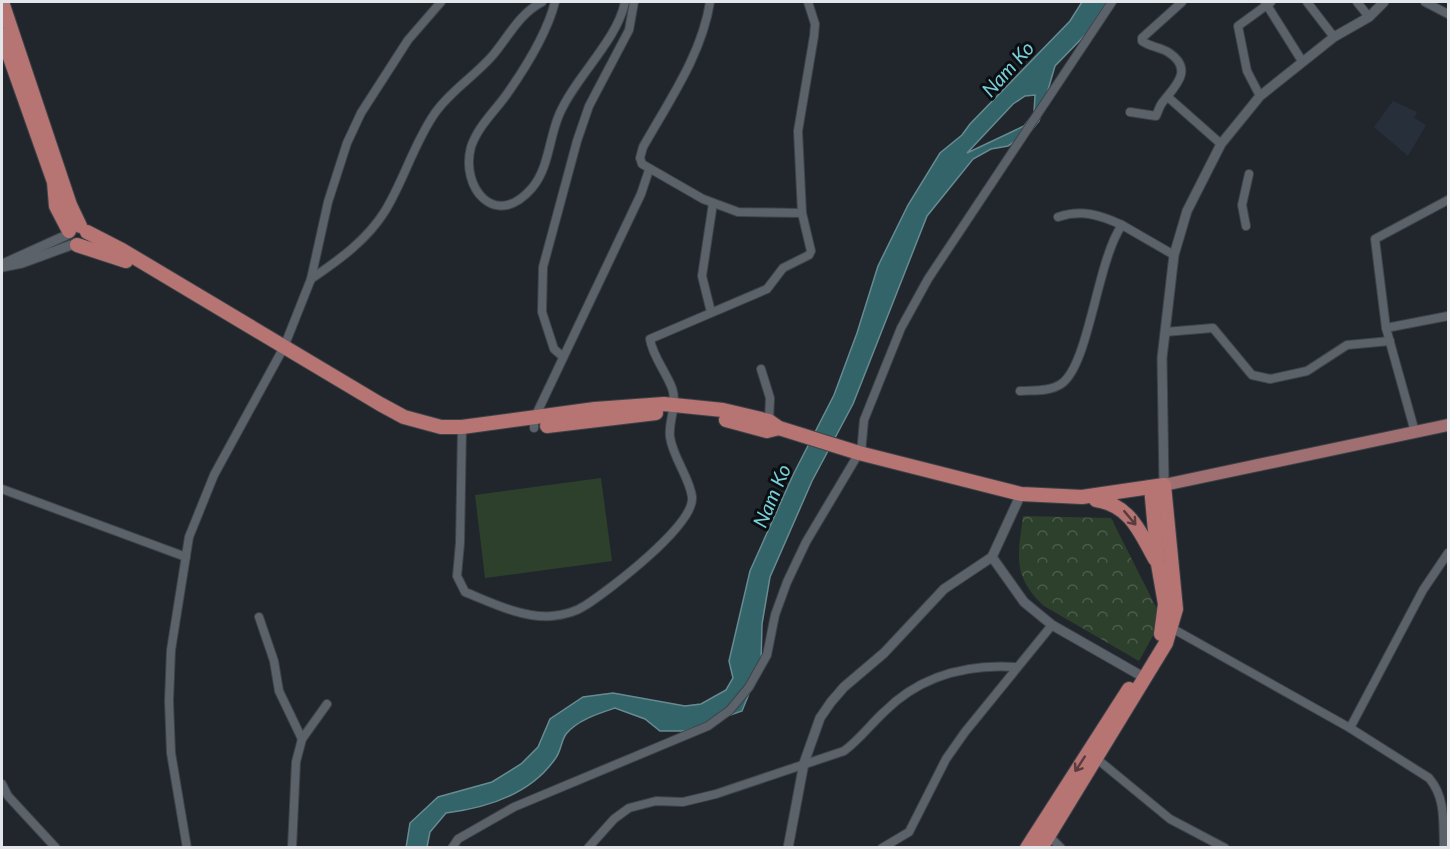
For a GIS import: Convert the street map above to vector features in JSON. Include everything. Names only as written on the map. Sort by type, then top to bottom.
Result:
[{"type":"highway","points":[[2,2],[70,205],[76,235]]},
{"type":"highway","points":[[2,35],[54,182],[56,206],[76,235],[119,253],[282,351],[404,417],[462,432],[534,424],[595,409],[674,409],[721,418],[767,431],[779,427],[859,453],[1022,494],[1082,498],[1111,503],[1128,513],[1158,564]]},
{"type":"highway","points":[[1082,498],[1157,486]]},
{"type":"highway","points":[[1043,837],[1166,643],[1168,626],[1158,564],[1157,486]]},
{"type":"highway","points":[[1027,848],[1043,837],[1097,759],[1102,741],[1176,609],[1157,486]]},
{"type":"main road","points":[[1157,486],[1448,427]]},
{"type":"street","points":[[187,848],[171,753],[169,701],[171,650],[189,537],[214,475],[282,351],[311,279],[328,202],[347,143],[361,113],[408,40],[441,2]]},
{"type":"street","points":[[311,279],[335,263],[367,234],[385,211],[433,116],[446,99],[494,54],[524,15],[542,2]]},
{"type":"street","points":[[555,2],[542,34],[507,94],[478,131],[471,148],[470,170],[474,182],[486,202],[494,207],[504,207],[517,202],[540,177],[558,117],[570,92],[617,23],[625,2]]},
{"type":"street","points":[[562,356],[554,349],[542,312],[543,267],[577,141],[590,106],[629,30],[634,2]]},
{"type":"street","points":[[710,2],[707,19],[686,72],[643,147],[640,158],[649,170],[713,204],[738,212],[802,213]]},
{"type":"street","points":[[462,432],[460,543],[457,576],[461,589],[501,606],[549,617],[584,606],[622,580],[664,542],[689,512],[692,496],[676,461],[670,436],[674,409],[673,390],[650,339],[767,289],[783,268],[809,255],[811,251],[802,213],[798,131],[814,36],[811,2]]},
{"type":"street","points":[[452,848],[458,839],[514,807],[708,726],[730,710],[748,687],[767,656],[774,615],[806,542],[859,453],[864,420],[901,328],[928,279],[1112,2]]},
{"type":"street","points":[[1130,112],[1154,117],[1162,102],[1168,98],[1180,81],[1181,69],[1176,58],[1167,51],[1144,43],[1142,38],[1182,2]]},
{"type":"street","points":[[1260,96],[1247,71],[1238,26],[1268,2],[1302,61]]},
{"type":"street","points":[[1307,2],[1334,38]]},
{"type":"street","points":[[1358,2],[1369,16]]},
{"type":"street","points":[[1157,486],[1162,358],[1174,255],[1184,217],[1221,144],[1260,96],[1302,61],[1369,16],[1384,2]]},
{"type":"street","points":[[1425,2],[1449,14]]},
{"type":"street","points":[[1168,98],[1221,144]]},
{"type":"street","points":[[534,424],[562,356],[641,194],[649,170]]},
{"type":"street","points":[[1246,226],[1242,205],[1250,174]]},
{"type":"street","points":[[1415,432],[1386,328],[1375,239],[1449,200]]},
{"type":"street","points":[[711,312],[702,276],[713,204]]},
{"type":"street","points":[[1058,217],[1075,212],[1104,217],[1174,255]]},
{"type":"street","points":[[1020,391],[1049,389],[1062,383],[1078,360],[1104,263],[1122,225]]},
{"type":"street","points":[[2,266],[22,263],[76,235]]},
{"type":"street","points":[[1386,328],[1449,316]]},
{"type":"street","points":[[1165,332],[1213,328],[1252,375],[1269,379],[1307,371],[1347,345],[1390,341]]},
{"type":"street","points":[[761,369],[779,427]]},
{"type":"street","points":[[2,489],[186,556]]},
{"type":"street","points":[[788,848],[804,763],[820,718],[844,687],[884,653],[944,589],[992,557],[1022,494]]},
{"type":"street","points":[[1350,728],[1423,590],[1449,553]]},
{"type":"street","points":[[992,557],[1024,602],[1052,625],[1138,674]]},
{"type":"street","points":[[259,618],[273,662],[279,691],[302,739]]},
{"type":"street","points":[[882,848],[909,832],[946,759],[1015,668],[1052,625]]},
{"type":"street","points":[[1168,626],[1350,728],[1429,778],[1438,788],[1443,806],[1444,848]]},
{"type":"street","points":[[588,848],[614,819],[629,808],[656,801],[683,802],[716,794],[804,763],[830,758],[855,743],[885,711],[929,679],[960,670],[989,666],[1015,668]]},
{"type":"street","points":[[292,848],[296,762],[302,739],[327,704]]},
{"type":"street","points":[[1097,759],[1170,819],[1225,848]]},
{"type":"street","points":[[2,784],[8,796],[56,848]]},
{"type":"street","points":[[1043,837],[1061,848]]},
{"type":"shaded area","points":[[1393,101],[1417,112],[1414,118],[1426,125],[1408,156],[1374,127]]},
{"type":"green space","points":[[601,478],[612,561],[485,578],[475,495]]},
{"type":"green space","points":[[1023,516],[1111,518],[1157,609],[1154,634],[1139,661],[1044,606],[1034,595],[1022,575],[1020,565]]},
{"type":"water","points":[[1082,2],[1107,2],[1086,34],[1055,66],[1039,121],[1031,131],[1008,146],[991,149],[973,159],[927,216],[853,404],[812,481],[770,577],[762,624],[761,664],[742,711],[685,731],[660,731],[645,719],[615,708],[596,715],[582,721],[566,734],[557,756],[533,782],[506,798],[476,808],[446,813],[430,832],[427,847],[406,848],[410,823],[438,797],[492,782],[521,764],[538,747],[550,719],[583,697],[613,693],[685,706],[701,704],[726,690],[733,678],[729,661],[750,571],[793,475],[834,395],[878,266],[908,205],[940,153],[962,135],[1070,21]],"holes":[[[1035,95],[1034,113],[1024,126],[967,153],[1013,104],[1025,96]]]},
{"type":"water label","name":"Nam Ko","points":[[1008,69]]},
{"type":"water label","name":"Nam Ko","points":[[772,496]]}]
